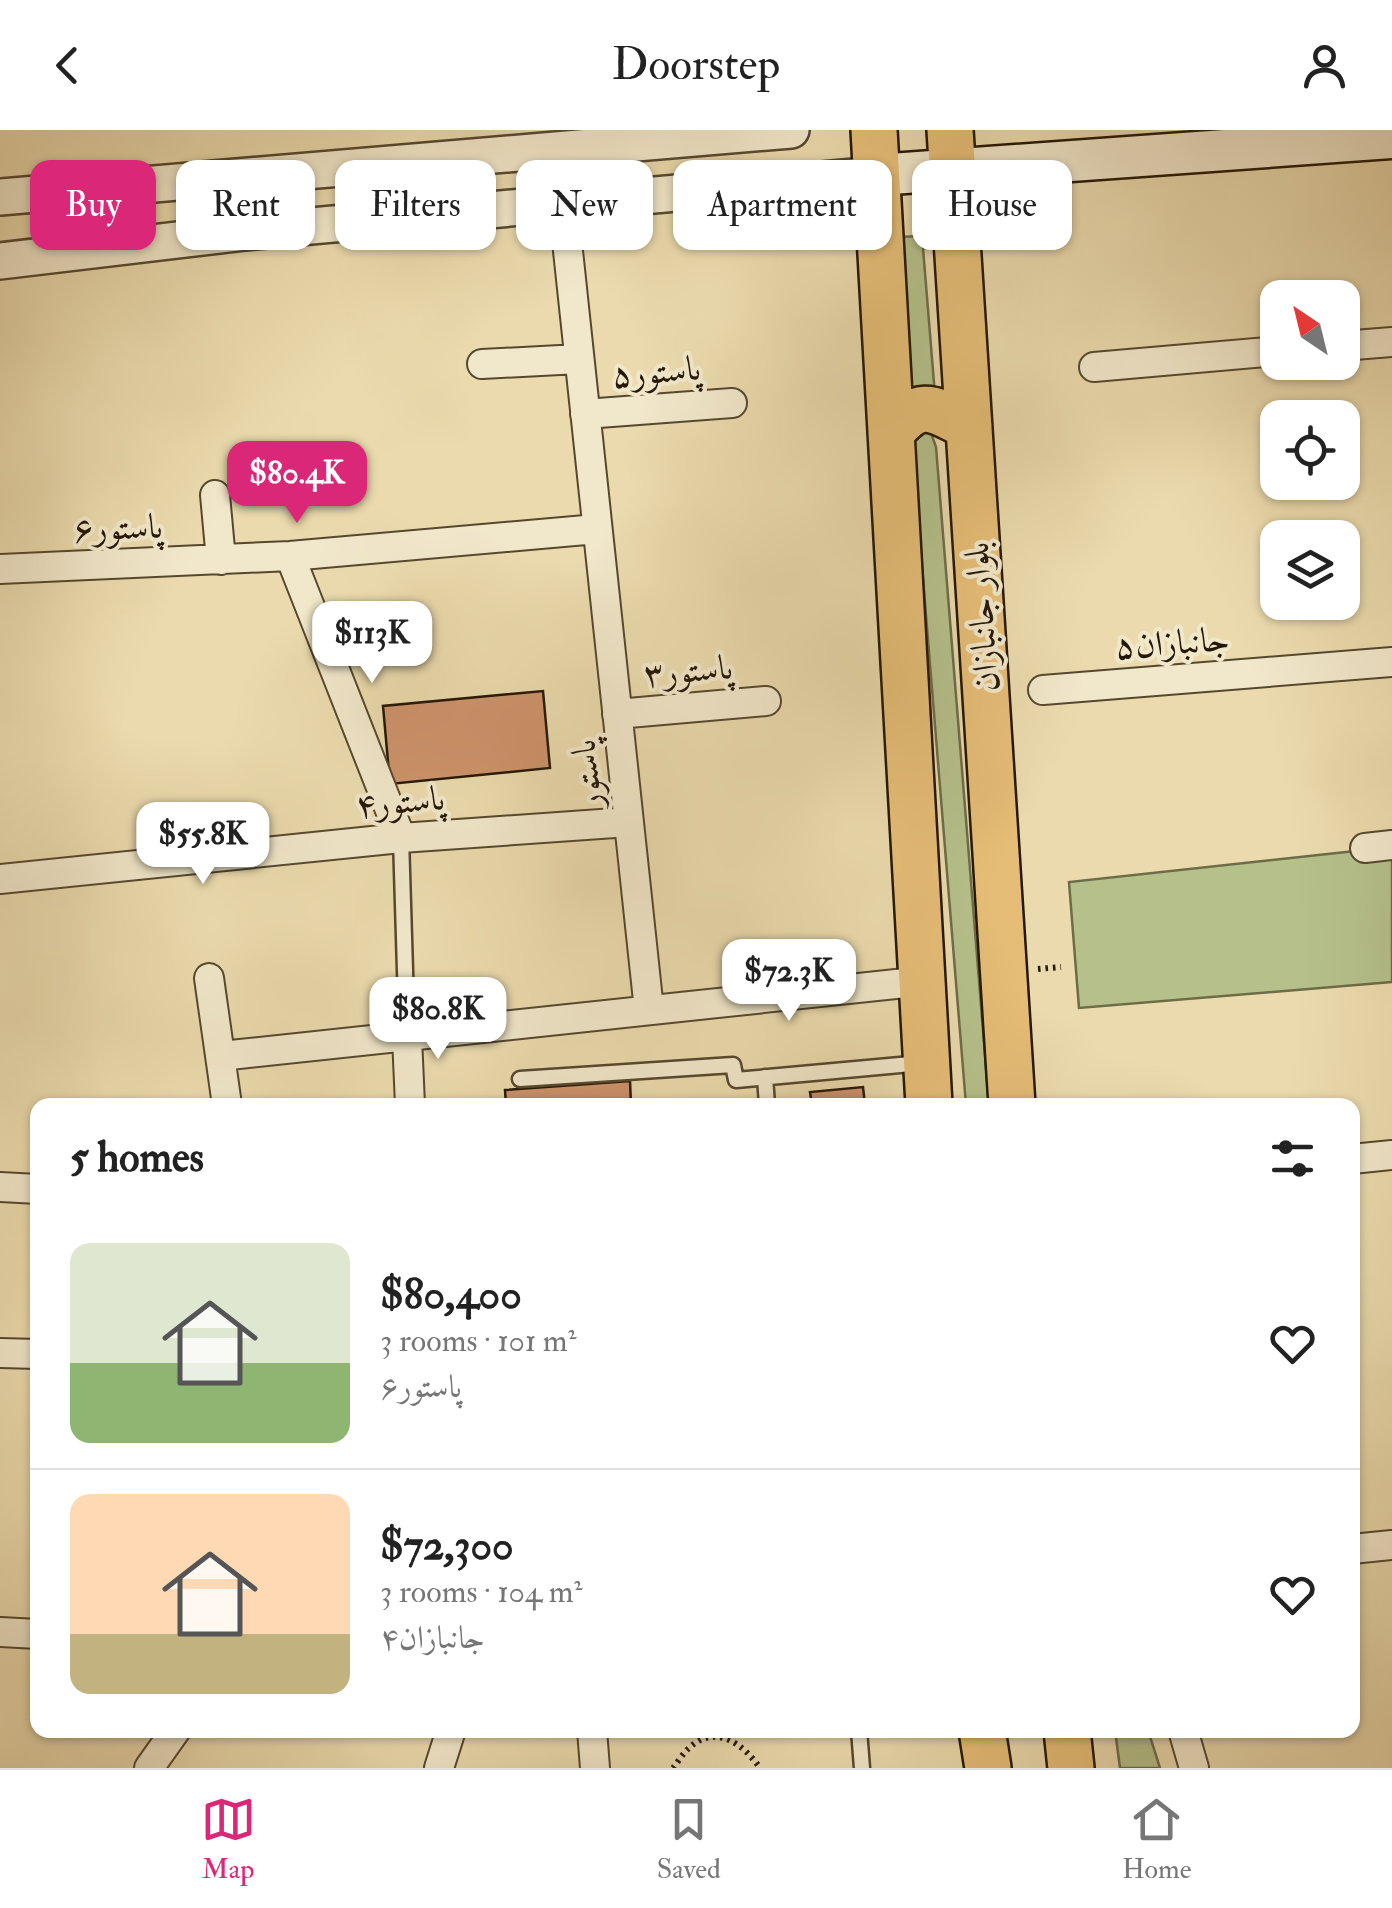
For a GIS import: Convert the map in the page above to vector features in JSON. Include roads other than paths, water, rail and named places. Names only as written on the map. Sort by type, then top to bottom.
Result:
[{"type":"main road","points":[[874,130],[876,160]]},
{"type":"main road","points":[[892,170],[952,150],[1392,138]]},
{"type":"main road","name":"بلوار جانبازان","points":[[952,150],[1012,1098]]},
{"type":"main road","points":[[881,250],[928,1084]]},
{"type":"main road","points":[[892,433],[905,416],[928,408],[969,427]]},
{"type":"main road","points":[[1068,1738],[1071,1768]]},
{"type":"street","points":[[315,169],[538,141],[791,130]]},
{"type":"street","points":[[0,197],[176,183]]},
{"type":"street","points":[[315,226],[516,208]]},
{"type":"street","points":[[0,261],[176,240]]},
{"type":"street","name":"پاستور","points":[[568,250],[649,1010]]},
{"type":"street","points":[[1360,345],[1392,342]]},
{"type":"street","points":[[1094,366],[1260,353]]},
{"type":"street","points":[[482,364],[579,359]]},
{"type":"street","name":"پاستور۵","points":[[585,414],[732,402]]},
{"type":"street","points":[[215,495],[221,560]]},
{"type":"street","name":"پاستور۶","points":[[0,569],[290,556],[598,529]]},
{"type":"street","points":[[290,556],[401,838]]},
{"type":"street","name":"جانبازان۵","points":[[1044,690],[1379,663]]},
{"type":"street","name":"پاستور۳","points":[[617,714],[766,701]]},
{"type":"street","name":"پاستور۴","points":[[0,879],[401,838],[629,822]]},
{"type":"street","points":[[209,978],[226,1098]]},
{"type":"street","points":[[220,1056],[924,981]]},
{"type":"street","points":[[407,1037],[410,1098]]},
{"type":"street","points":[[0,1187],[30,1189]]},
{"type":"street","points":[[0,1353],[30,1354]]},
{"type":"street","points":[[1360,1548],[1392,1545]]},
{"type":"street","points":[[0,1632],[30,1634]]},
{"type":"street","points":[[149,1768],[170,1738]]},
{"type":"street","points":[[439,1768],[448,1738]]},
{"type":"street","points":[[593,1738],[595,1768]]},
{"type":"street","points":[[1185,1738],[1194,1768]]},
{"type":"lane","points":[[401,838],[407,1037]]},
{"type":"lane","points":[[520,1079],[733,1064],[736,1080],[765,1077],[928,1084]]},
{"type":"lane","points":[[765,1077],[766,1098]]},
{"type":"lane","points":[[859,1738],[862,1768]]}]
